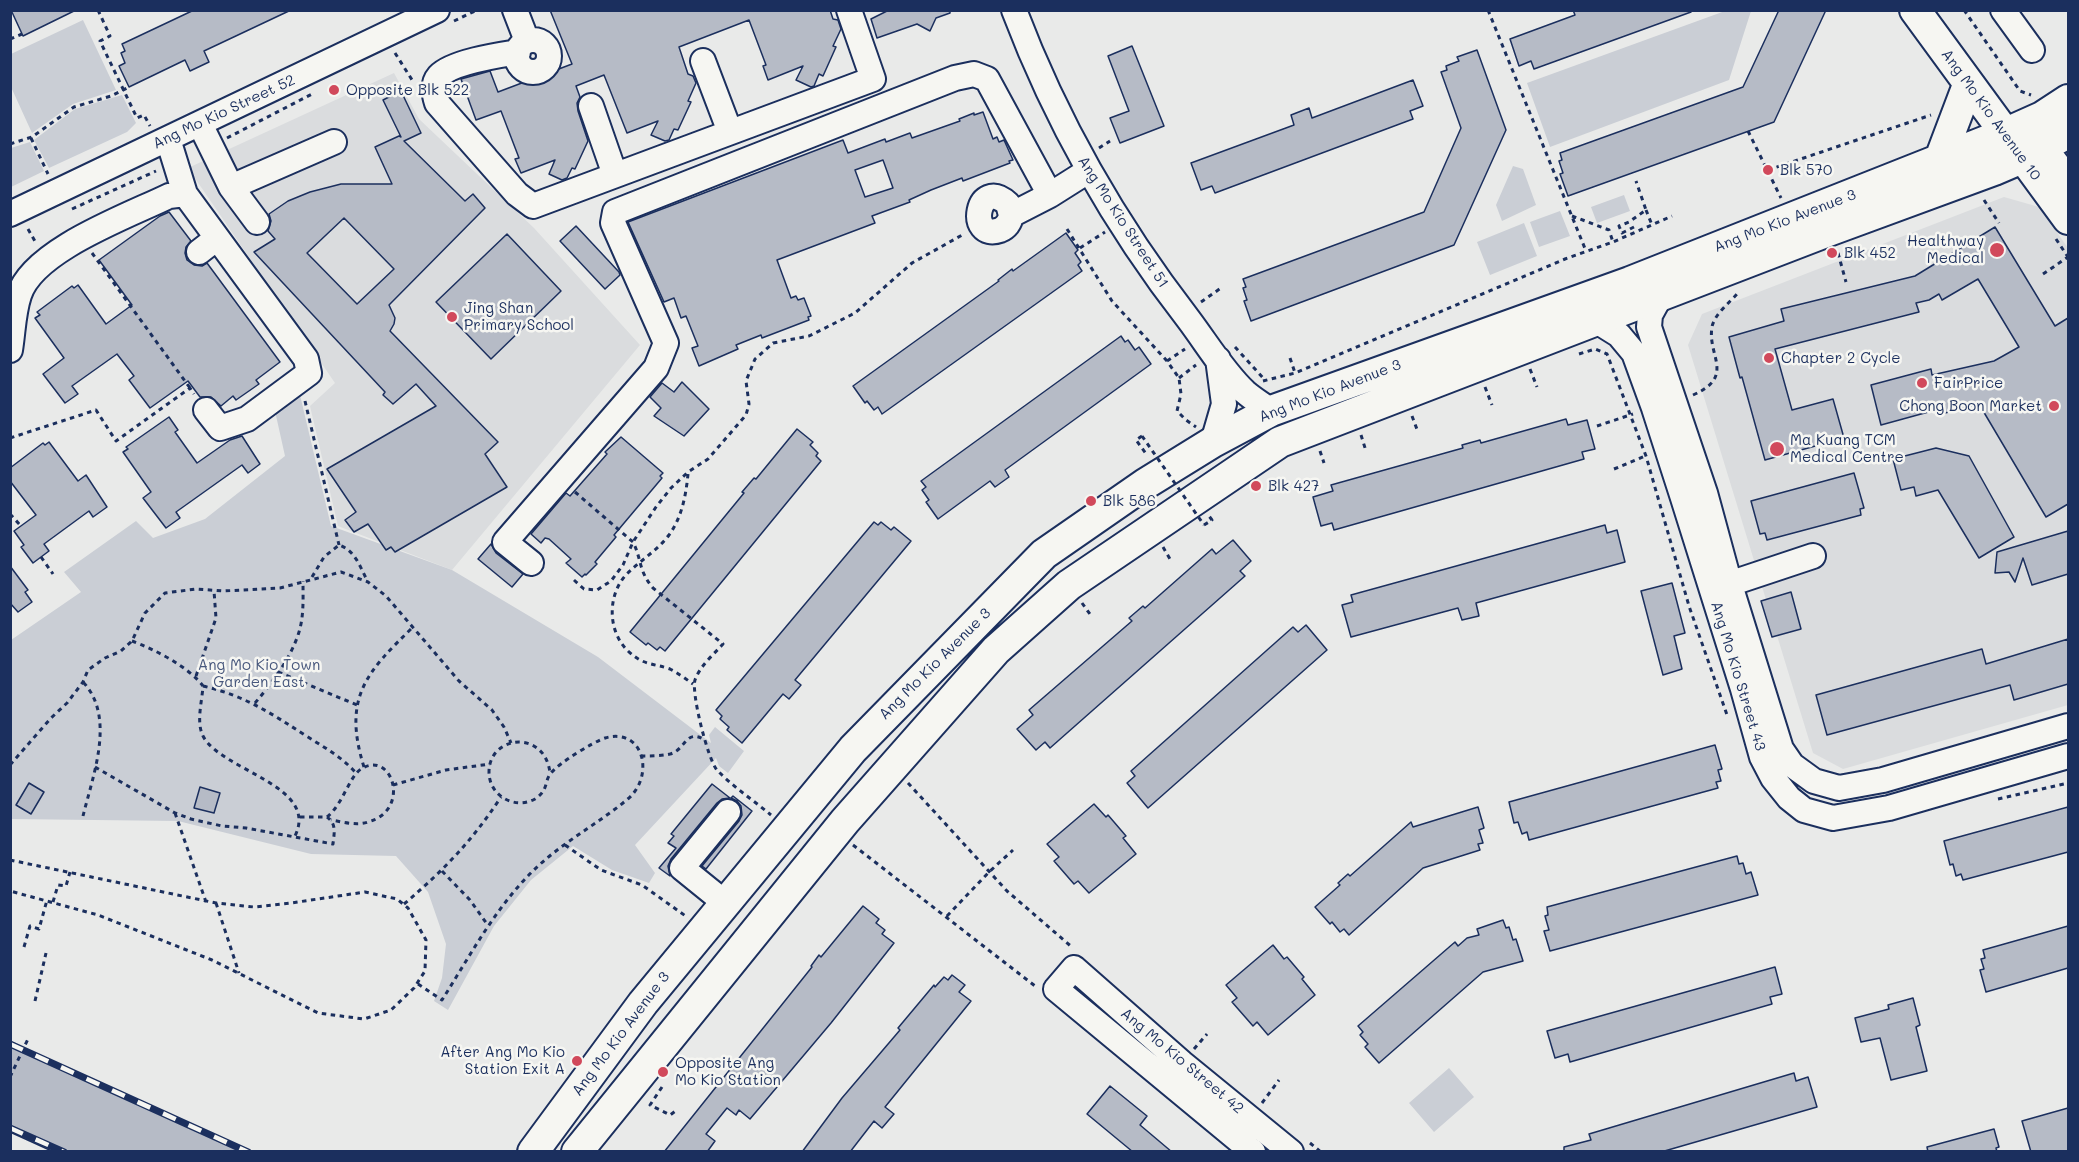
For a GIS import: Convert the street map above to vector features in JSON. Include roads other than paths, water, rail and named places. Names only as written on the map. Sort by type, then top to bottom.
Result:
[{"type":"main road","name":"Ang Mo Kio Avenue 10","points":[[1915,10],[1968,85],[2023,142],[2068,183]]},
{"type":"main road","name":"Ang Mo Kio Avenue 10","points":[[1939,10],[2023,142],[2068,219]]},
{"type":"main road","points":[[1940,159],[1968,85]]},
{"type":"main road","name":"Ang Mo Kio Avenue 3","points":[[577,1152],[845,821],[996,650],[1068,585],[1280,442],[1661,295],[2023,142],[2068,100]]},
{"type":"main road","name":"Ang Mo Kio Avenue 3","points":[[533,1152],[643,1003],[853,748],[1044,554],[1145,484],[1205,435],[1630,282],[1940,159],[2068,133]]},
{"type":"street","name":"Ang Mo Kio Street 52","points":[[19,222],[159,133],[200,123],[437,10]]},
{"type":"street","points":[[515,10],[539,47],[484,58],[451,68],[438,76],[433,92],[437,103],[517,194],[531,206],[873,79],[849,10]]},
{"type":"street","name":"Ang Mo Kio Street 51","points":[[1014,10],[1029,50],[1153,270],[1217,356],[1255,386],[1271,411]]},
{"type":"street","points":[[2004,10],[2032,50]]},
{"type":"street","points":[[703,61],[730,132]]},
{"type":"street","points":[[531,563],[505,542],[656,368],[666,343],[613,223],[615,212],[944,82],[974,74],[987,79],[1050,195]]},
{"type":"street","points":[[591,106],[615,175]]},
{"type":"street","points":[[200,123],[231,188],[257,222]]},
{"type":"street","points":[[159,133],[208,245],[306,359],[309,373],[247,418],[220,428],[206,410]]},
{"type":"street","points":[[231,188],[334,142]]},
{"type":"street","points":[[981,225],[991,231],[1002,229],[1010,221],[1011,215],[1050,195],[1092,161]]},
{"type":"street","points":[[10,350],[19,294],[26,281],[46,260],[68,243],[169,196],[185,194]]},
{"type":"street","name":"Ang Mo Kio Street 43","points":[[1661,295],[1650,315],[1649,327],[1705,493],[1721,587]]},
{"type":"street","name":"Ang Mo Kio Street 43","points":[[1595,320],[1619,335],[1634,353],[1667,448],[1721,587],[1752,686],[1781,749],[1792,765],[1814,781],[1839,788],[1883,780],[2068,726]]},
{"type":"street","name":"Ang Mo Kio Street 51","points":[[1205,435],[1224,404],[1217,356]]},
{"type":"street","points":[[1721,587],[1813,556]]},
{"type":"street","name":"Ang Mo Kio Street 43","points":[[1752,686],[1762,757],[1773,778],[1804,810],[1833,818],[1889,808],[2068,756]]},
{"type":"street","points":[[724,902],[682,868],[728,812]]},
{"type":"street","name":"Ang Mo Kio Street 42","points":[[1252,1152],[1048,989],[1074,968],[1182,1063],[1291,1152]]},
{"type":"railway","points":[[10,1044],[248,1152]]},
{"type":"railway","points":[[10,1128],[64,1152]]},
{"type":"place","name":"Opposite Blk 522","points":[[334,90]]},
{"type":"place","name":"Blk 570","points":[[1768,170]]},
{"type":"place","name":"Healthway Medical","points":[[1997,250]]},
{"type":"place","name":"Blk 452","points":[[1832,253]]},
{"type":"place","name":"Jing Shan Primary School","points":[[452,317]]},
{"type":"place","name":"Chapter 2 Cycle","points":[[1769,358]]},
{"type":"place","name":"FairPrice","points":[[1922,383]]},
{"type":"place","name":"Chong Boon Market","points":[[2054,406]]},
{"type":"place","name":"Ma Kuang TCM Medical Centre","points":[[1777,449]]},
{"type":"place","name":"Blk 427","points":[[1256,486]]},
{"type":"place","name":"Blk 586","points":[[1091,501]]},
{"type":"place","name":"After Ang Mo Kio Station Exit A","points":[[577,1061]]},
{"type":"place","name":"Opposite Ang Mo Kio Station","points":[[663,1072]]},
{"type":"park label","name":"Ang Mo Kio Town Garden East","points":[[259,674]]}]
